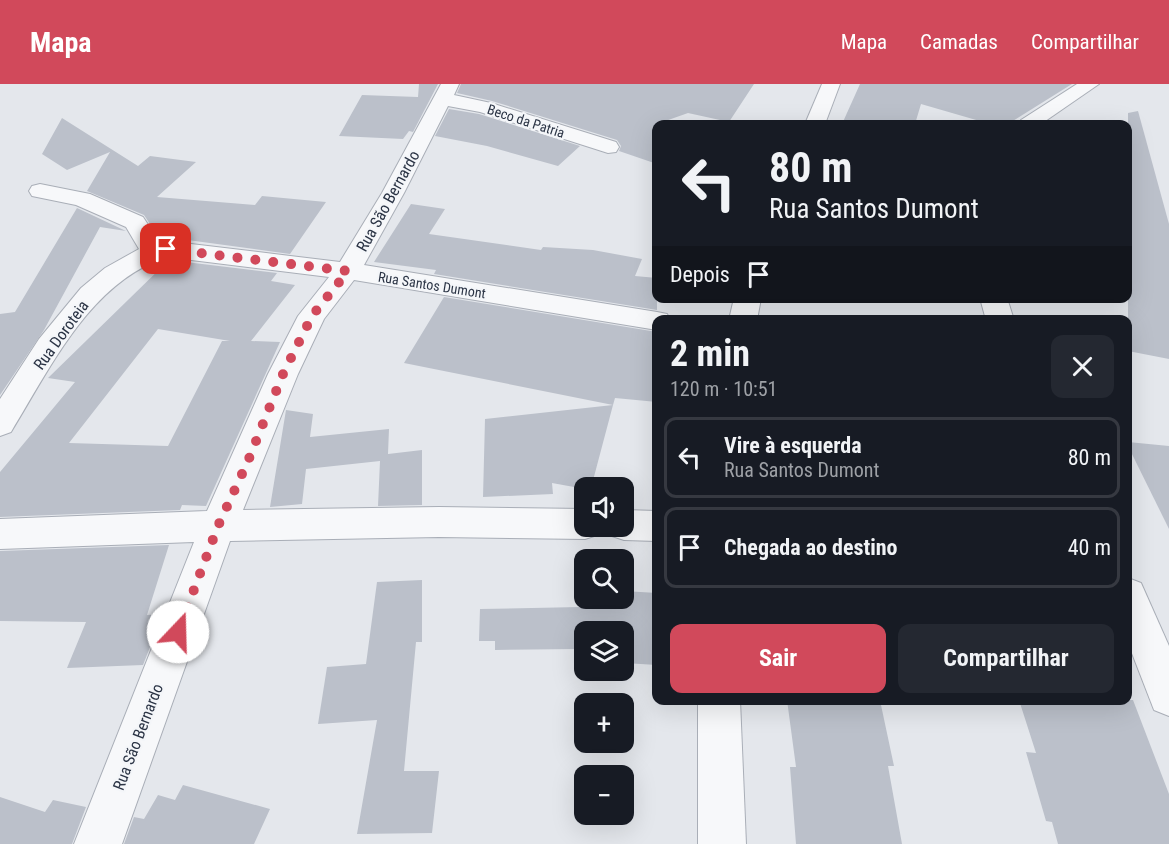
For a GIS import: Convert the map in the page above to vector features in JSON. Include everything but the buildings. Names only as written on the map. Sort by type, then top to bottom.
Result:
[{"type":"street","points":[[816,120],[831,84]]},
{"type":"street","points":[[1034,120],[1090,84]]},
{"type":"street","name":"Beco da Patria","points":[[446,91],[484,107],[608,147]]},
{"type":"street","name":"Rua São Bernardo","points":[[98,844],[218,526],[248,461],[283,374],[312,316],[348,271],[393,193],[446,91]]},
{"type":"street","points":[[40,191],[82,199],[135,222],[145,256]]},
{"type":"street","name":"Rua Santos Dumont","points":[[145,256],[166,249],[348,271],[652,320]]},
{"type":"street","name":"Rua Doroteia","points":[[0,424],[68,320],[116,270],[145,256]]},
{"type":"street","points":[[0,534],[218,526],[469,522],[574,524]]},
{"type":"street","points":[[634,525],[652,526]]},
{"type":"street","points":[[1132,605],[1169,695]]},
{"type":"street","points":[[718,705],[722,844]]},
{"type":"route","points":[[166,249],[348,271],[312,316],[283,374],[248,461],[218,526],[178,632]]}]
